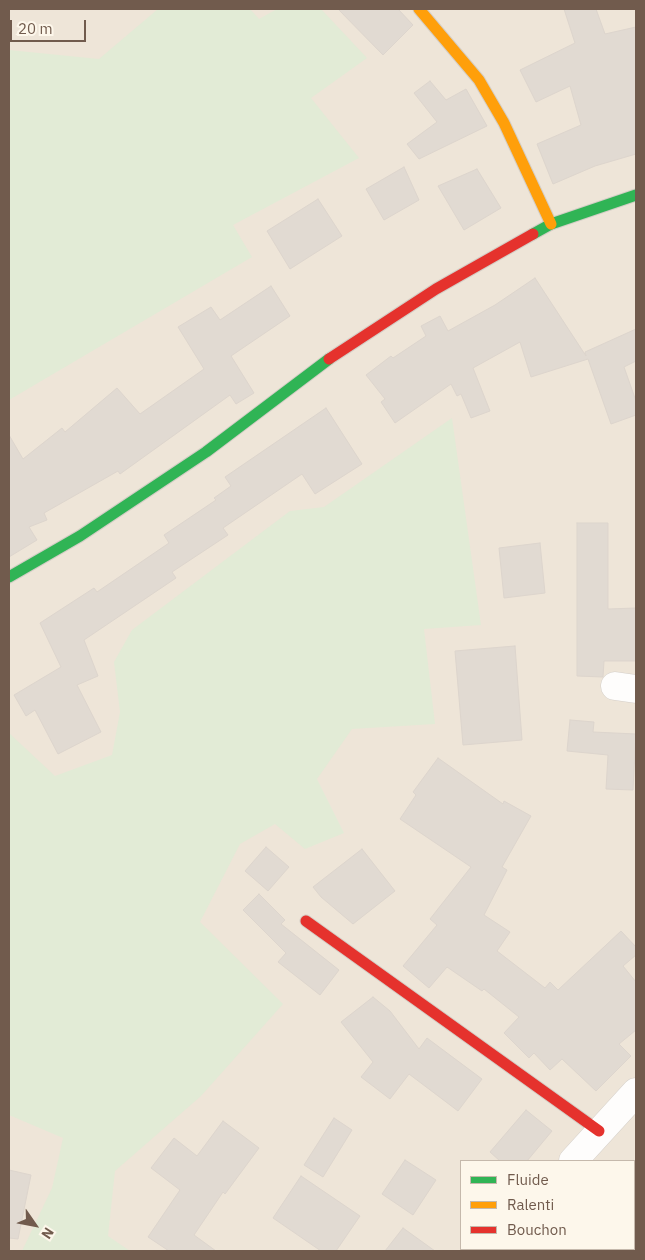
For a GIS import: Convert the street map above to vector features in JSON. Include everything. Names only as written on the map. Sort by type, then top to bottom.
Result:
[{"type":"street","points":[[419,9],[479,80],[504,123],[551,224]]},
{"type":"street","points":[[9,577],[80,536],[206,452],[349,344],[436,289],[551,224],[636,195]]},
{"type":"street","points":[[306,921],[599,1131]]},
{"type":"street","points":[[575,1160],[636,1092]]},
{"type":"shaded area","points":[[9,9],[636,9],[636,1251],[9,1251]]},
{"type":"green space","points":[[158,9],[250,9],[259,19],[277,9],[321,9],[367,58],[311,98],[359,158],[233,225],[252,257],[9,400],[9,50],[99,59]]},
{"type":"green space","points":[[452,418],[481,625],[424,629],[435,724],[352,729],[317,779],[344,833],[305,849],[275,824],[240,844],[200,922],[283,1004],[201,1096],[115,1171],[108,1236],[130,1251],[22,1251],[52,1188],[63,1138],[9,1115],[9,733],[55,776],[112,755],[120,712],[114,662],[132,630],[290,511],[324,507]]},
{"type":"building","points":[[338,9],[398,9],[413,25],[383,55]]},
{"type":"building","points":[[564,9],[596,9],[605,34],[636,27],[636,154],[595,166],[553,184],[537,144],[581,125],[570,86],[536,102],[520,70],[575,43]]},
{"type":"building","points":[[430,81],[446,100],[466,89],[487,126],[419,159],[407,144],[437,122],[414,93]]},
{"type":"building","points":[[404,167],[419,200],[384,220],[366,189]]},
{"type":"building","points":[[477,169],[501,208],[464,230],[438,186]]},
{"type":"building","points":[[318,199],[342,236],[290,269],[267,231]]},
{"type":"building","points":[[535,278],[586,356],[585,352],[636,329],[636,361],[624,367],[636,401],[636,415],[611,424],[588,359],[531,377],[520,342],[473,368],[490,411],[471,418],[461,394],[457,396],[451,384],[395,423],[381,402],[385,399],[366,375],[391,356],[393,358],[426,336],[421,326],[440,316],[448,331],[495,305]]},
{"type":"building","points":[[271,286],[290,316],[231,356],[254,393],[236,404],[230,395],[120,474],[118,471],[44,513],[47,520],[29,527],[37,540],[9,557],[9,435],[23,459],[62,428],[65,432],[117,388],[140,414],[204,369],[178,327],[211,307],[220,320]]},
{"type":"building","points":[[326,408],[362,464],[315,494],[302,474],[223,528],[228,535],[172,572],[176,578],[84,640],[98,676],[77,685],[101,732],[58,754],[35,710],[26,716],[14,695],[61,667],[40,623],[94,588],[97,592],[169,543],[164,535],[216,500],[214,498],[231,486],[225,477]]},
{"type":"building","points":[[577,523],[608,523],[608,609],[636,608],[636,661],[604,661],[603,677],[577,676]]},
{"type":"building","points":[[540,543],[545,593],[504,598],[499,548]]},
{"type":"building","points":[[515,646],[522,740],[463,745],[455,651]]},
{"type":"building","points":[[570,720],[594,722],[593,732],[636,734],[633,790],[606,789],[608,755],[567,751]]},
{"type":"building","points":[[438,758],[503,804],[504,801],[531,816],[502,867],[507,870],[484,915],[510,932],[497,951],[545,988],[550,982],[558,990],[621,931],[636,947],[636,955],[623,966],[636,982],[636,1030],[619,1044],[631,1056],[596,1091],[562,1059],[550,1070],[534,1053],[529,1058],[504,1033],[519,1017],[484,989],[482,991],[447,967],[429,988],[403,966],[437,925],[430,919],[471,867],[400,819],[416,795],[413,792]]},
{"type":"building","points":[[266,847],[289,867],[268,891],[245,871]]},
{"type":"building","points":[[362,849],[395,891],[353,924],[321,897],[313,887]]},
{"type":"building","points":[[259,894],[285,920],[281,924],[339,970],[320,995],[278,962],[286,953],[243,910]]},
{"type":"building","points":[[373,997],[390,1011],[419,1049],[427,1038],[482,1079],[458,1111],[409,1074],[390,1099],[361,1077],[373,1062],[341,1022]]},
{"type":"building","points":[[526,1110],[552,1131],[528,1160],[499,1160],[490,1152]]},
{"type":"building","points":[[334,1118],[352,1130],[323,1177],[304,1165]]},
{"type":"building","points":[[223,1121],[259,1148],[225,1194],[223,1192],[194,1235],[216,1251],[169,1251],[148,1237],[180,1190],[151,1168],[174,1138],[197,1156]]},
{"type":"building","points":[[405,1160],[436,1180],[413,1215],[382,1194]]},
{"type":"building","points":[[9,1170],[31,1175],[18,1239],[9,1238]]},
{"type":"building","points":[[301,1176],[360,1216],[336,1251],[321,1251],[273,1218]]},
{"type":"building","points":[[403,1228],[435,1251],[385,1251]]},
{"type":"traffic: fast","points":[[533,234],[551,224],[636,195]]},
{"type":"traffic: fast","points":[[9,577],[80,536],[206,452],[329,359]]},
{"type":"traffic: slow","points":[[419,9],[479,80],[504,123],[551,224]]},
{"type":"traffic: jam","points":[[329,359],[436,289],[533,234]]},
{"type":"traffic: jam","points":[[306,921],[599,1131]]}]
